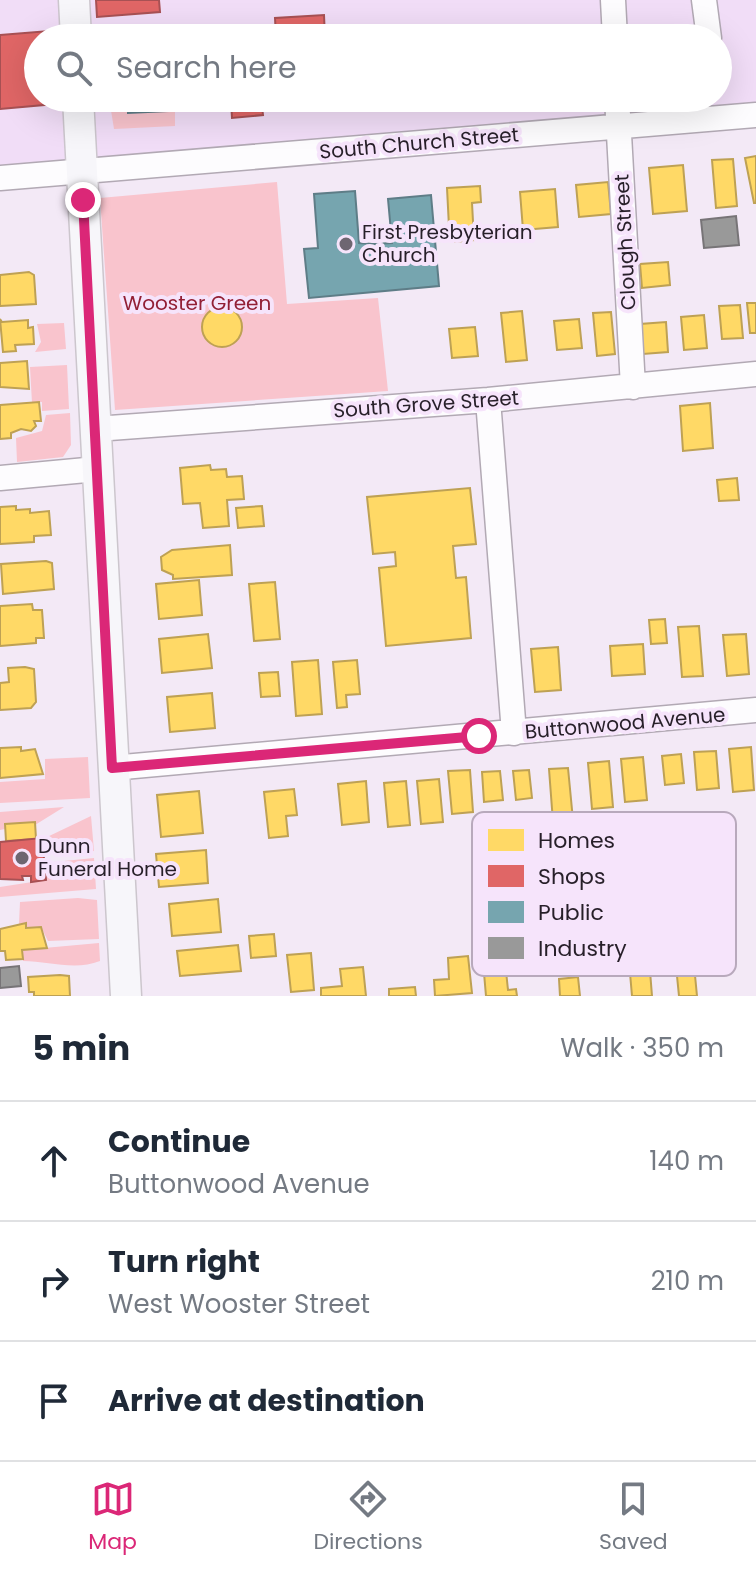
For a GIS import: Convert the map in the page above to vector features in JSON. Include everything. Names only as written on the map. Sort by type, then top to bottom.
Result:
[{"type":"main road","points":[[74,0],[75,24]]},
{"type":"main road","points":[[79,112],[126,996]]},
{"type":"street","points":[[613,0],[614,24]]},
{"type":"street","points":[[704,0],[707,24]]},
{"type":"street","name":"South Church Street","points":[[732,111],[756,115]]},
{"type":"street","name":"Clough Street","points":[[618,112],[633,387]]},
{"type":"street","name":"South Church Street","points":[[0,178],[618,126],[695,112]]},
{"type":"street","name":"South Grove Street","points":[[96,429],[488,400],[756,374]]},
{"type":"street","points":[[488,400],[514,733]]},
{"type":"street","points":[[0,478],[97,469]]},
{"type":"street","name":"Buttonwood Avenue","points":[[112,768],[756,710]]},
{"type":"shaded area","points":[[0,0],[756,0],[756,115],[0,178]]},
{"type":"green space","points":[[111,112],[175,112],[175,126],[114,129]]},
{"type":"green space","name":"Wooster Green","points":[[277,182],[287,304],[378,298],[388,391],[115,410],[100,198]]},
{"type":"green space","points":[[64,323],[66,349],[35,352],[41,342],[37,324]]},
{"type":"green space","points":[[67,365],[69,409],[42,411],[42,402],[32,403],[30,367]]},
{"type":"green space","points":[[70,413],[71,445],[63,457],[17,462],[16,438],[42,431],[46,415]]},
{"type":"green space","points":[[88,757],[90,798],[0,803],[0,782],[45,779],[45,759]]},
{"type":"green space","points":[[64,807],[35,825],[34,822],[6,824],[5,829],[0,830],[0,812]]},
{"type":"green space","points":[[91,816],[94,851],[54,855],[45,838]]},
{"type":"green space","points":[[94,858],[96,889],[0,897],[0,887],[45,880],[44,863]]},
{"type":"green space","points":[[78,898],[97,900],[99,939],[48,941],[41,927],[26,928],[26,923],[19,924],[20,902]]},
{"type":"green space","points":[[99,943],[100,961],[91,964],[23,961],[22,950]]},
{"type":"building: Homes","points":[[756,156],[756,203],[754,203],[745,158]]},
{"type":"building: Homes","points":[[733,159],[737,206],[716,208],[712,160]]},
{"type":"building: Homes","points":[[683,165],[687,211],[653,214],[649,168]]},
{"type":"building: Homes","points":[[608,182],[611,214],[579,217],[576,185]]},
{"type":"building: Homes","points":[[480,186],[481,202],[472,203],[474,240],[455,242],[454,227],[449,227],[447,188]]},
{"type":"building: Homes","points":[[555,189],[558,227],[523,230],[520,192]]},
{"type":"building: Homes","points":[[668,262],[670,285],[642,288],[640,264]]},
{"type":"building: Homes","points":[[29,272],[34,275],[36,304],[0,306],[0,275]]},
{"type":"building: Homes","points":[[747,303],[756,303],[756,333],[750,333]]},
{"type":"building: Homes","points":[[740,305],[743,338],[722,339],[719,306]]},
{"type":"building: Homes","points":[[222,307],[236,313],[242,327],[236,341],[222,347],[208,341],[202,327],[208,313]]},
{"type":"building: Homes","points":[[522,311],[527,360],[506,362],[501,313]]},
{"type":"building: Homes","points":[[611,312],[615,354],[597,356],[593,313]]},
{"type":"building: Homes","points":[[704,315],[707,348],[684,350],[681,317]]},
{"type":"building: Homes","points":[[0,319],[2,322],[28,320],[28,328],[33,327],[34,344],[15,345],[16,351],[3,352]]},
{"type":"building: Homes","points":[[579,319],[582,348],[557,350],[554,321]]},
{"type":"building: Homes","points":[[666,322],[668,352],[643,354],[640,324]]},
{"type":"building: Homes","points":[[475,327],[478,356],[452,358],[449,329]]},
{"type":"building: Homes","points":[[27,361],[29,389],[0,387],[0,363]]},
{"type":"building: Homes","points":[[39,402],[41,421],[34,421],[36,426],[31,431],[21,429],[11,433],[11,438],[0,439],[0,405]]},
{"type":"building: Homes","points":[[710,403],[713,448],[683,451],[680,406]]},
{"type":"building: Homes","points":[[210,465],[211,470],[226,469],[227,477],[242,476],[244,499],[227,500],[229,526],[203,528],[200,503],[183,504],[180,468]]},
{"type":"building: Homes","points":[[737,478],[739,500],[719,501],[717,480]]},
{"type":"building: Homes","points":[[470,488],[476,544],[453,546],[456,578],[466,577],[471,638],[386,646],[379,568],[396,566],[395,552],[373,554],[367,497]]},
{"type":"building: Homes","points":[[16,506],[16,510],[30,509],[30,513],[49,511],[51,535],[34,536],[34,542],[0,544],[0,507]]},
{"type":"building: Homes","points":[[262,506],[264,526],[238,528],[236,508]]},
{"type":"building: Homes","points":[[230,545],[232,575],[173,579],[173,575],[162,570],[161,557],[172,550]]},
{"type":"building: Homes","points":[[52,563],[54,589],[3,594],[1,564]]},
{"type":"building: Homes","points":[[199,580],[202,615],[159,619],[156,584]]},
{"type":"building: Homes","points":[[275,582],[280,639],[254,641],[249,584]]},
{"type":"building: Homes","points":[[32,604],[33,610],[42,610],[44,638],[36,638],[36,643],[0,646],[0,606]]},
{"type":"building: Homes","points":[[665,619],[667,643],[651,644],[649,620]]},
{"type":"building: Homes","points":[[699,626],[703,676],[682,677],[678,627]]},
{"type":"building: Homes","points":[[208,634],[212,668],[162,673],[159,639]]},
{"type":"building: Homes","points":[[746,634],[749,674],[727,676],[723,635]]},
{"type":"building: Homes","points":[[643,644],[645,674],[612,676],[610,646]]},
{"type":"building: Homes","points":[[558,647],[561,690],[535,692],[531,649]]},
{"type":"building: Homes","points":[[318,660],[322,714],[296,716],[292,662]]},
{"type":"building: Homes","points":[[357,660],[360,694],[346,695],[347,707],[337,708],[333,662]]},
{"type":"building: Homes","points":[[8,668],[34,669],[36,702],[31,708],[0,710],[0,683],[9,682]]},
{"type":"building: Homes","points":[[278,672],[280,696],[261,697],[259,673]]},
{"type":"building: Homes","points":[[212,693],[215,728],[170,732],[167,697]]},
{"type":"building: Homes","points":[[21,747],[21,751],[35,749],[43,774],[0,778],[0,748]]},
{"type":"building: Homes","points":[[751,747],[754,790],[733,792],[729,749]]},
{"type":"building: Homes","points":[[716,751],[719,788],[697,790],[694,752]]},
{"type":"building: Homes","points":[[681,754],[684,783],[665,785],[662,756]]},
{"type":"building: Homes","points":[[643,757],[647,800],[625,802],[621,759]]},
{"type":"building: Homes","points":[[609,761],[613,807],[592,809],[588,763]]},
{"type":"building: Homes","points":[[568,768],[572,812],[552,812],[549,769]]},
{"type":"building: Homes","points":[[470,770],[473,812],[452,814],[448,771]]},
{"type":"building: Homes","points":[[529,770],[532,798],[516,800],[513,771]]},
{"type":"building: Homes","points":[[500,771],[503,800],[484,802],[482,772]]},
{"type":"building: Homes","points":[[439,779],[443,822],[421,824],[417,781]]},
{"type":"building: Homes","points":[[366,781],[369,822],[342,825],[338,784]]},
{"type":"building: Homes","points":[[406,781],[410,825],[388,827],[384,783]]},
{"type":"building: Homes","points":[[294,789],[297,815],[286,816],[288,836],[269,838],[264,792]]},
{"type":"building: Homes","points":[[199,791],[203,833],[161,837],[157,795]]},
{"type":"building: Homes","points":[[35,822],[36,839],[6,841],[5,824]]},
{"type":"building: Homes","points":[[206,850],[208,883],[159,887],[156,854]]},
{"type":"building: Homes","points":[[218,899],[221,932],[172,936],[169,904]]},
{"type":"building: Homes","points":[[26,923],[26,928],[41,927],[47,948],[22,950],[23,959],[6,960],[5,951],[0,951],[0,929]]},
{"type":"building: Homes","points":[[274,934],[276,956],[251,958],[249,936]]},
{"type":"building: Homes","points":[[238,945],[241,971],[180,976],[177,951]]},
{"type":"building: Homes","points":[[311,953],[314,990],[291,992],[287,955]]},
{"type":"building: Homes","points":[[468,956],[472,993],[435,996],[434,980],[449,979],[448,958]]},
{"type":"building: Homes","points":[[363,967],[366,996],[321,996],[321,988],[342,986],[340,969]]},
{"type":"building: Homes","points":[[69,976],[70,996],[34,996],[34,992],[29,992],[28,977]]},
{"type":"building: Homes","points":[[484,976],[507,976],[508,990],[516,989],[517,996],[486,996]]},
{"type":"building: Homes","points":[[630,976],[650,976],[652,996],[632,996]]},
{"type":"building: Homes","points":[[677,976],[695,976],[697,996],[679,996]]},
{"type":"building: Homes","points":[[578,977],[580,996],[560,996],[559,979]]},
{"type":"building: Homes","points":[[415,987],[416,996],[389,996],[389,989]]},
{"type":"building: Shops","points":[[96,0],[159,0],[160,12],[97,17]]},
{"type":"building: Shops","points":[[324,15],[324,24],[275,24],[275,18]]},
{"type":"building: Shops","points":[[24,33],[24,107],[0,109],[0,35]]},
{"type":"building: Shops","points":[[232,112],[263,112],[263,115],[232,118]]},
{"type":"building: Shops","name":"Dunn Funeral Home","points":[[42,838],[46,880],[31,882],[31,876],[22,876],[23,880],[0,879],[0,842]]},
{"type":"building: Public","name":"First Presbyterian Church","points":[[355,191],[359,243],[373,244],[392,243],[388,199],[431,195],[439,286],[309,298],[304,249],[318,248],[314,194]]},
{"type":"building: Industry","points":[[736,216],[739,245],[704,248],[701,220]]},
{"type":"building: Industry","points":[[19,966],[21,986],[0,988],[0,968]]},
{"type":"place","name":"First Presbyterian Church","points":[[346,244]]},
{"type":"place","name":"Dunn Funeral Home","points":[[22,858]]},
{"type":"route","points":[[83,200],[112,768],[479,736]]}]
